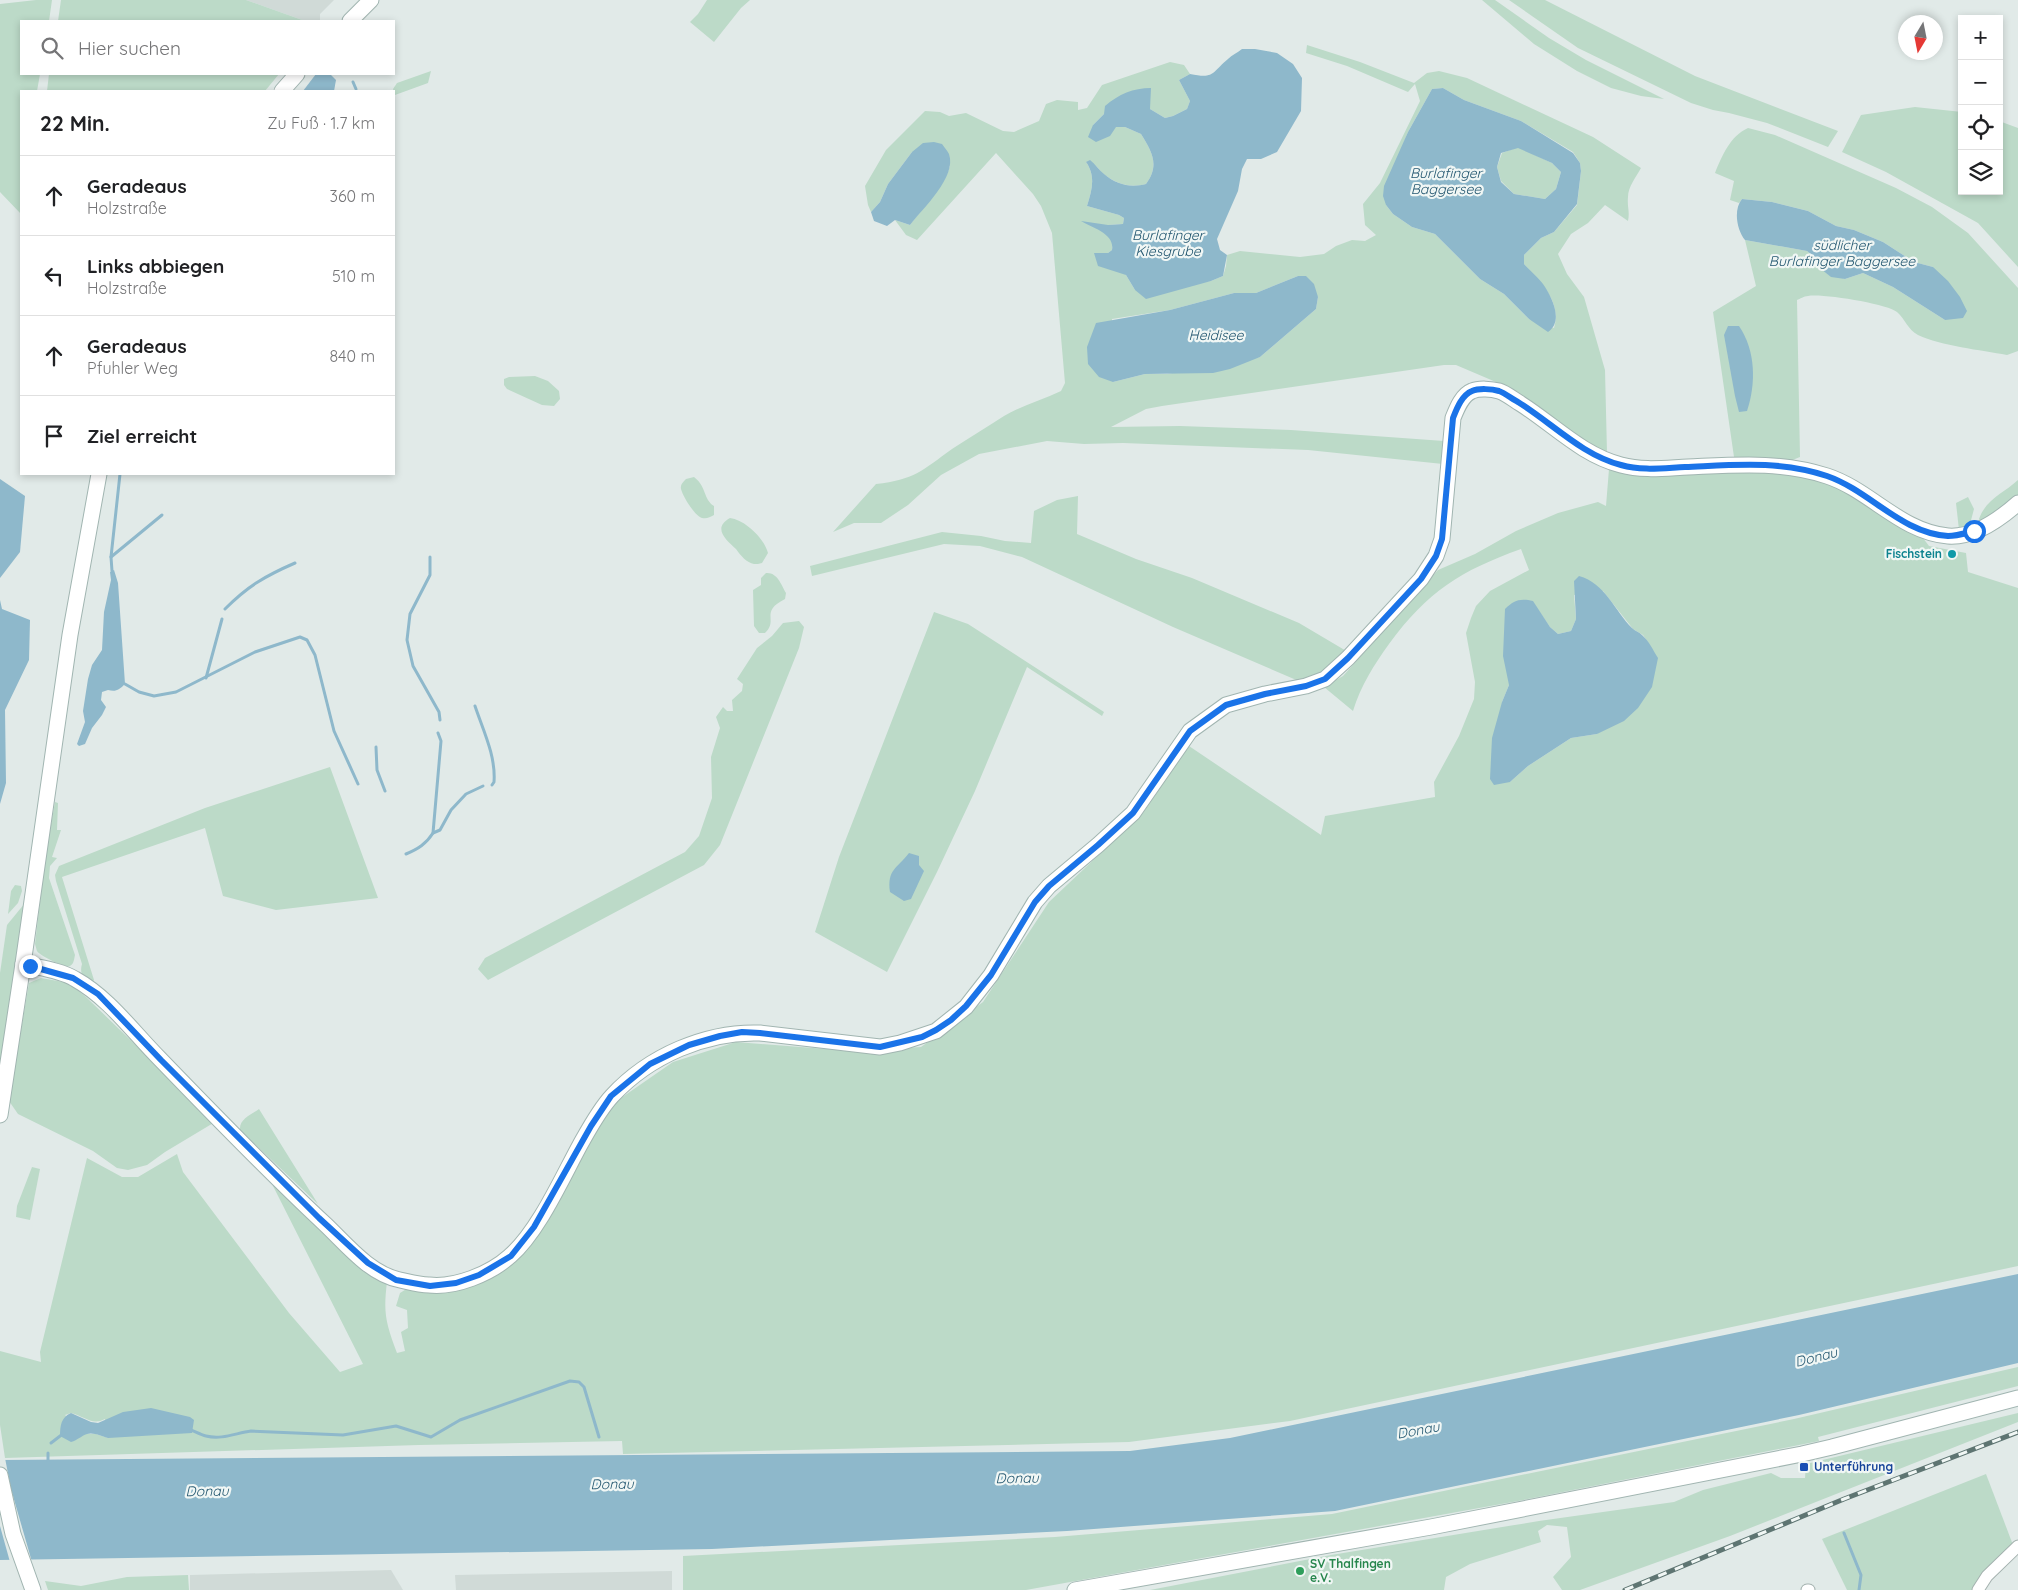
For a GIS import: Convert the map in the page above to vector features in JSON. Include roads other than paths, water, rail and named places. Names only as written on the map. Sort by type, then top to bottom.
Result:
[{"type":"street","points":[[351,20],[371,0]]},
{"type":"street","points":[[283,90],[296,75]]},
{"type":"street","points":[[24,964],[73,978],[98,994],[161,1060],[356,1253],[378,1270],[396,1280],[430,1286],[456,1283],[479,1275],[511,1256],[537,1221],[591,1126],[611,1096],[650,1064],[689,1045],[742,1032],[880,1047],[922,1037],[936,1030],[966,1006],[991,975],[1035,902],[1049,886],[1133,813],[1190,731],[1226,705],[1265,694],[1306,686],[1325,679],[1362,645],[1421,579],[1436,556],[1442,539],[1453,418],[1460,402],[1471,391],[1481,389],[1499,391],[1603,460],[1641,469],[1759,464],[1795,467],[1828,476],[1862,494],[1904,522],[1925,532],[1949,536],[1974,531],[1991,523],[2018,503]]},
{"type":"street","points":[[0,1114],[24,964],[70,635],[99,475]]},
{"type":"street","points":[[1075,1590],[1431,1527],[1832,1448],[2018,1398]]},
{"type":"street","points":[[0,1475],[13,1534],[33,1590]]},
{"type":"street","points":[[1978,1590],[1987,1576],[2018,1546]]},
{"type":"water","name":"Burlafinger Kiesgrube","points":[[1242,49],[1277,53],[1293,64],[1302,78],[1301,111],[1277,152],[1261,159],[1247,159],[1242,169],[1238,191],[1217,239],[1220,250],[1227,255],[1223,276],[1146,299],[1135,290],[1126,275],[1098,266],[1094,253],[1108,253],[1112,250],[1112,244],[1102,232],[1081,221],[1108,225],[1123,224],[1124,218],[1087,206],[1092,189],[1092,178],[1086,162],[1090,160],[1109,178],[1119,183],[1140,185],[1146,184],[1153,171],[1151,153],[1141,134],[1125,127],[1116,127],[1110,136],[1096,142],[1088,137],[1093,125],[1104,114],[1105,106],[1121,95],[1132,91],[1151,88],[1150,109],[1165,118],[1187,109],[1190,101],[1179,80],[1190,74],[1204,76],[1212,74]]},
{"type":"water","points":[[315,75],[331,75],[336,80],[334,90],[304,90]]},
{"type":"water","name":"Burlafinger Baggersee","points":[[1443,88],[1464,100],[1521,121],[1573,153],[1580,163],[1581,171],[1577,204],[1554,232],[1541,238],[1524,255],[1524,264],[1543,284],[1553,302],[1556,315],[1555,322],[1548,332],[1529,319],[1504,294],[1480,279],[1435,234],[1412,227],[1393,214],[1386,205],[1383,196],[1384,186],[1408,132],[1432,89]],"holes":[[[1518,148],[1552,163],[1561,172],[1556,189],[1545,199],[1514,194],[1501,182],[1497,167],[1501,153]]]},
{"type":"water","points":[[934,142],[942,144],[949,154],[950,163],[944,182],[937,192],[910,225],[895,220],[887,226],[874,221],[871,212],[880,202],[888,184],[912,152],[923,143]]},
{"type":"water","name":"südlicher Burlafinger Baggersee","points":[[1742,199],[1772,202],[1808,211],[1836,226],[1854,230],[1883,242],[1914,262],[1933,267],[1948,281],[1960,297],[1967,311],[1963,318],[1945,320],[1893,287],[1863,273],[1845,279],[1831,277],[1821,269],[1818,260],[1807,251],[1745,240],[1737,220],[1739,204]]},
{"type":"water","name":"Heidisee","points":[[1298,276],[1306,276],[1314,284],[1318,297],[1316,309],[1260,357],[1230,369],[1213,373],[1145,374],[1113,382],[1099,377],[1088,364],[1087,347],[1096,323],[1170,310],[1234,293],[1256,293]]},
{"type":"water","points":[[1728,326],[1739,326],[1749,346],[1753,379],[1747,411],[1739,412],[1735,396],[1724,335]]},
{"type":"water","points":[[0,479],[25,496],[20,552],[0,578]]},
{"type":"water","points":[[114,570],[118,583],[125,684],[117,690],[102,692],[101,700],[106,707],[92,728],[85,744],[79,746],[77,744],[85,722],[83,711],[88,679],[92,665],[102,650],[104,612],[111,580],[110,572]]},
{"type":"water","points":[[1579,576],[1603,591],[1633,629],[1649,643],[1658,658],[1652,687],[1638,708],[1624,721],[1597,734],[1571,738],[1528,766],[1510,782],[1494,785],[1490,779],[1492,738],[1509,685],[1503,656],[1505,609],[1518,600],[1533,601],[1550,627],[1558,634],[1571,631],[1576,619],[1574,581]]},
{"type":"water","points":[[0,600],[2,609],[30,620],[29,660],[5,710],[6,783],[0,804]]},
{"type":"water","points":[[909,853],[919,856],[919,865],[924,871],[911,899],[904,901],[890,892],[889,884],[894,870]]},
{"type":"water","name":"Donau","points":[[2018,1274],[2018,1363],[1799,1415],[1335,1511],[1067,1531],[712,1549],[0,1560],[0,1460],[1130,1451],[1230,1438]]},
{"type":"water","points":[[151,1408],[190,1417],[194,1420],[192,1433],[108,1438],[98,1434],[89,1434],[71,1442],[60,1436],[62,1422],[71,1413],[98,1423],[123,1412]]},
{"type":"waterway","points":[[353,82],[356,89]]},
{"type":"waterway","points":[[112,571],[111,557],[120,475]]},
{"type":"waterway","points":[[111,557],[162,515]]},
{"type":"waterway","points":[[430,557],[430,575],[410,614],[407,640],[413,666],[439,712],[440,720]]},
{"type":"waterway","points":[[225,609],[257,582],[295,563]]},
{"type":"waterway","points":[[206,678],[222,619]]},
{"type":"waterway","points":[[125,684],[139,692],[154,696],[176,692],[255,652],[300,637],[307,640],[315,655],[334,731],[358,784]]},
{"type":"waterway","points":[[475,706],[491,753],[494,772],[494,782],[492,785]]},
{"type":"waterway","points":[[406,854],[421,846],[433,833],[441,741],[438,733]]},
{"type":"waterway","points":[[376,747],[377,770],[385,791]]},
{"type":"waterway","points":[[433,833],[440,830],[451,810],[466,794],[483,786]]},
{"type":"waterway","points":[[191,1430],[212,1437],[223,1437],[251,1431],[343,1435],[396,1426],[431,1437],[460,1420],[570,1381],[579,1382],[584,1387],[599,1437]]},
{"type":"waterway","points":[[51,1443],[64,1433]]},
{"type":"waterway","points":[[48,1453],[48,1460]]},
{"type":"waterway","points":[[1844,1533],[1861,1575],[1859,1590]]},
{"type":"railway","points":[[1625,1590],[1844,1499],[2018,1432]]},
{"type":"place","name":"Fischstein","points":[[1952,554]]},
{"type":"place","name":"Unterführung","points":[[1804,1467]]},
{"type":"place","name":"SV Thalfingen e.V.","points":[[1300,1571]]}]
